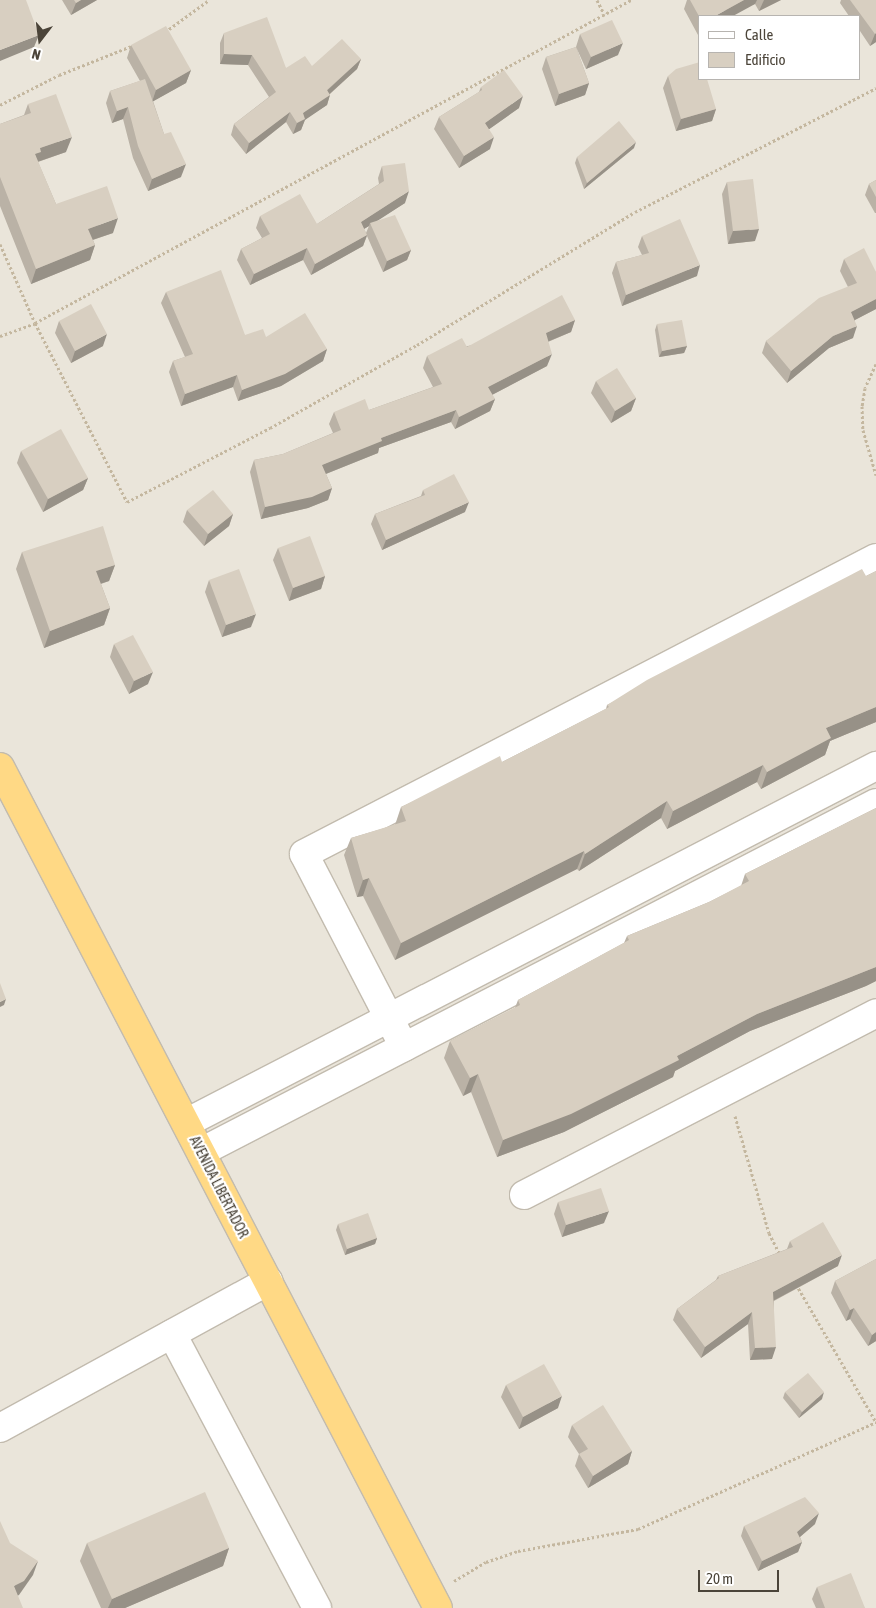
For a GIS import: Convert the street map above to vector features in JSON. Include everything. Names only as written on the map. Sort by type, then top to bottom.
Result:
[{"type":"highway","name":"AVENIDA LIBERTADOR","points":[[0,767],[434,1601]]},
{"type":"street","points":[[404,1047],[304,854],[876,558]]},
{"type":"street","points":[[186,1123],[876,766]]},
{"type":"street","points":[[201,1152],[876,803]]},
{"type":"street","points":[[524,1195],[876,1013]]},
{"type":"street","points":[[0,1428],[268,1281]]},
{"type":"street","points":[[172,1334],[317,1608]]},
{"type":"path","points":[[160,34],[209,0]]},
{"type":"path","points":[[597,0],[604,14]]},
{"type":"path","points":[[0,336],[35,323],[630,0]]},
{"type":"path","points":[[0,105],[59,75],[142,42]]},
{"type":"path","points":[[0,244],[35,323],[127,502],[417,345],[635,212],[876,88]]},
{"type":"path","points":[[876,364],[865,388],[862,406],[863,430],[876,476]]},
{"type":"path","points":[[728,1090],[768,1233],[782,1258]]},
{"type":"path","points":[[434,1601],[486,1562],[518,1551],[638,1529],[876,1422],[791,1275]]},
{"type":"shaded area","points":[[0,0],[876,0],[876,1608],[0,1608]]},
{"type":"building","points":[[0,0],[26,0],[39,35],[0,50]]},
{"type":"building","points":[[690,0],[744,0],[717,15],[698,15]]},
{"type":"building","points":[[850,0],[876,0],[875,34]]},
{"type":"building","points":[[267,17],[286,68],[305,56],[312,66],[342,39],[361,59],[327,90],[330,95],[303,113],[305,119],[297,123],[290,112],[249,143],[234,124],[276,92],[252,55],[224,54],[224,33]]},
{"type":"building","points":[[612,20],[623,43],[591,57],[580,34]]},
{"type":"building","points":[[166,26],[191,70],[156,90],[131,45]]},
{"type":"building","points":[[576,47],[589,83],[559,94],[546,57]]},
{"type":"building","points":[[698,63],[698,80],[707,80],[716,109],[681,119],[668,76],[676,69]]},
{"type":"building","points":[[504,70],[523,96],[485,123],[494,137],[464,156],[439,117],[482,90],[481,87]]},
{"type":"building","points":[[145,79],[164,134],[171,132],[186,164],[152,179],[138,146],[128,107],[117,111],[110,91]]},
{"type":"building","points":[[56,94],[72,137],[40,148],[41,152],[35,154],[56,204],[107,186],[118,218],[88,229],[95,245],[36,269],[0,177],[0,124],[31,113],[28,104]]},
{"type":"building","points":[[619,121],[636,142],[587,183],[577,157]]},
{"type":"building","points":[[405,163],[409,191],[361,222],[367,235],[315,264],[307,248],[254,274],[241,249],[270,234],[260,216],[300,194],[317,224],[384,181],[382,166]]},
{"type":"building","points":[[753,179],[759,229],[733,231],[727,182]]},
{"type":"building","points":[[876,180],[876,197],[869,184]]},
{"type":"building","points":[[395,215],[411,250],[387,261],[370,223]]},
{"type":"building","points":[[680,219],[700,265],[626,295],[616,262],[649,253],[642,236]]},
{"type":"building","points":[[864,248],[876,272],[876,299],[851,312],[857,326],[833,336],[791,371],[766,341],[819,298],[857,283],[844,259]]},
{"type":"building","points":[[221,270],[245,335],[263,329],[266,337],[305,313],[327,349],[285,374],[242,390],[237,375],[185,394],[173,361],[193,354],[166,292]]},
{"type":"building","points":[[562,295],[575,320],[546,333],[552,354],[488,387],[495,399],[459,417],[456,410],[381,438],[382,441],[322,465],[332,488],[312,497],[265,507],[254,460],[283,454],[341,430],[334,412],[365,399],[369,410],[442,384],[427,356],[462,338],[467,347]]},
{"type":"building","points":[[91,304],[107,334],[75,351],[59,321]]},
{"type":"building","points":[[682,320],[687,346],[662,351],[657,324]]},
{"type":"building","points":[[617,368],[636,398],[615,411],[596,381]]},
{"type":"building","points":[[61,429],[88,478],[48,499],[21,451]]},
{"type":"building","points":[[454,474],[469,502],[386,540],[375,514],[425,495],[423,490]]},
{"type":"building","points":[[213,490],[233,514],[208,534],[187,510]]},
{"type":"building","points":[[103,526],[115,565],[96,571],[110,608],[50,631],[22,552]]},
{"type":"building","points":[[310,536],[325,576],[293,588],[278,548]]},
{"type":"building","points":[[239,569],[256,614],[226,625],[209,580]]},
{"type":"building","points":[[862,569],[866,576],[876,571],[876,707],[826,728],[831,738],[767,772],[763,765],[673,811],[667,801],[585,854],[584,851],[401,943],[369,878],[363,880],[351,838],[406,821],[401,807],[500,756],[502,762],[609,707],[607,705],[647,680]]},
{"type":"building","points":[[133,635],[153,672],[134,681],[114,644]]},
{"type":"building","points":[[876,808],[876,967],[757,1014],[677,1056],[679,1060],[571,1114],[503,1140],[478,1074],[470,1078],[450,1041],[520,1005],[518,1000],[629,940],[627,936],[709,902],[749,881],[745,874]]},
{"type":"building","points":[[0,983],[6,999],[0,1002]]},
{"type":"building","points":[[601,1188],[609,1211],[566,1225],[558,1202]]},
{"type":"building","points":[[368,1213],[377,1238],[347,1249],[338,1224]]},
{"type":"building","points":[[823,1222],[842,1255],[773,1292],[776,1347],[755,1348],[752,1312],[705,1347],[677,1309],[719,1278],[718,1276],[793,1247],[790,1241]]},
{"type":"building","points":[[876,1259],[876,1332],[872,1335],[854,1308],[850,1310],[835,1281]]},
{"type":"building","points":[[544,1364],[562,1396],[523,1417],[506,1385]]},
{"type":"building","points":[[808,1373],[824,1392],[802,1412],[785,1392]]},
{"type":"building","points":[[603,1405],[632,1451],[593,1476],[579,1454],[588,1449],[572,1425]]},
{"type":"building","points":[[205,1492],[229,1548],[112,1599],[87,1543]]},
{"type":"building","points":[[805,1497],[819,1513],[797,1532],[802,1542],[762,1561],[744,1526]]},
{"type":"building","points":[[0,1521],[10,1543],[38,1561],[24,1581],[14,1586],[23,1608],[0,1608]]},
{"type":"building","points":[[851,1573],[865,1608],[825,1608],[817,1587]]}]
